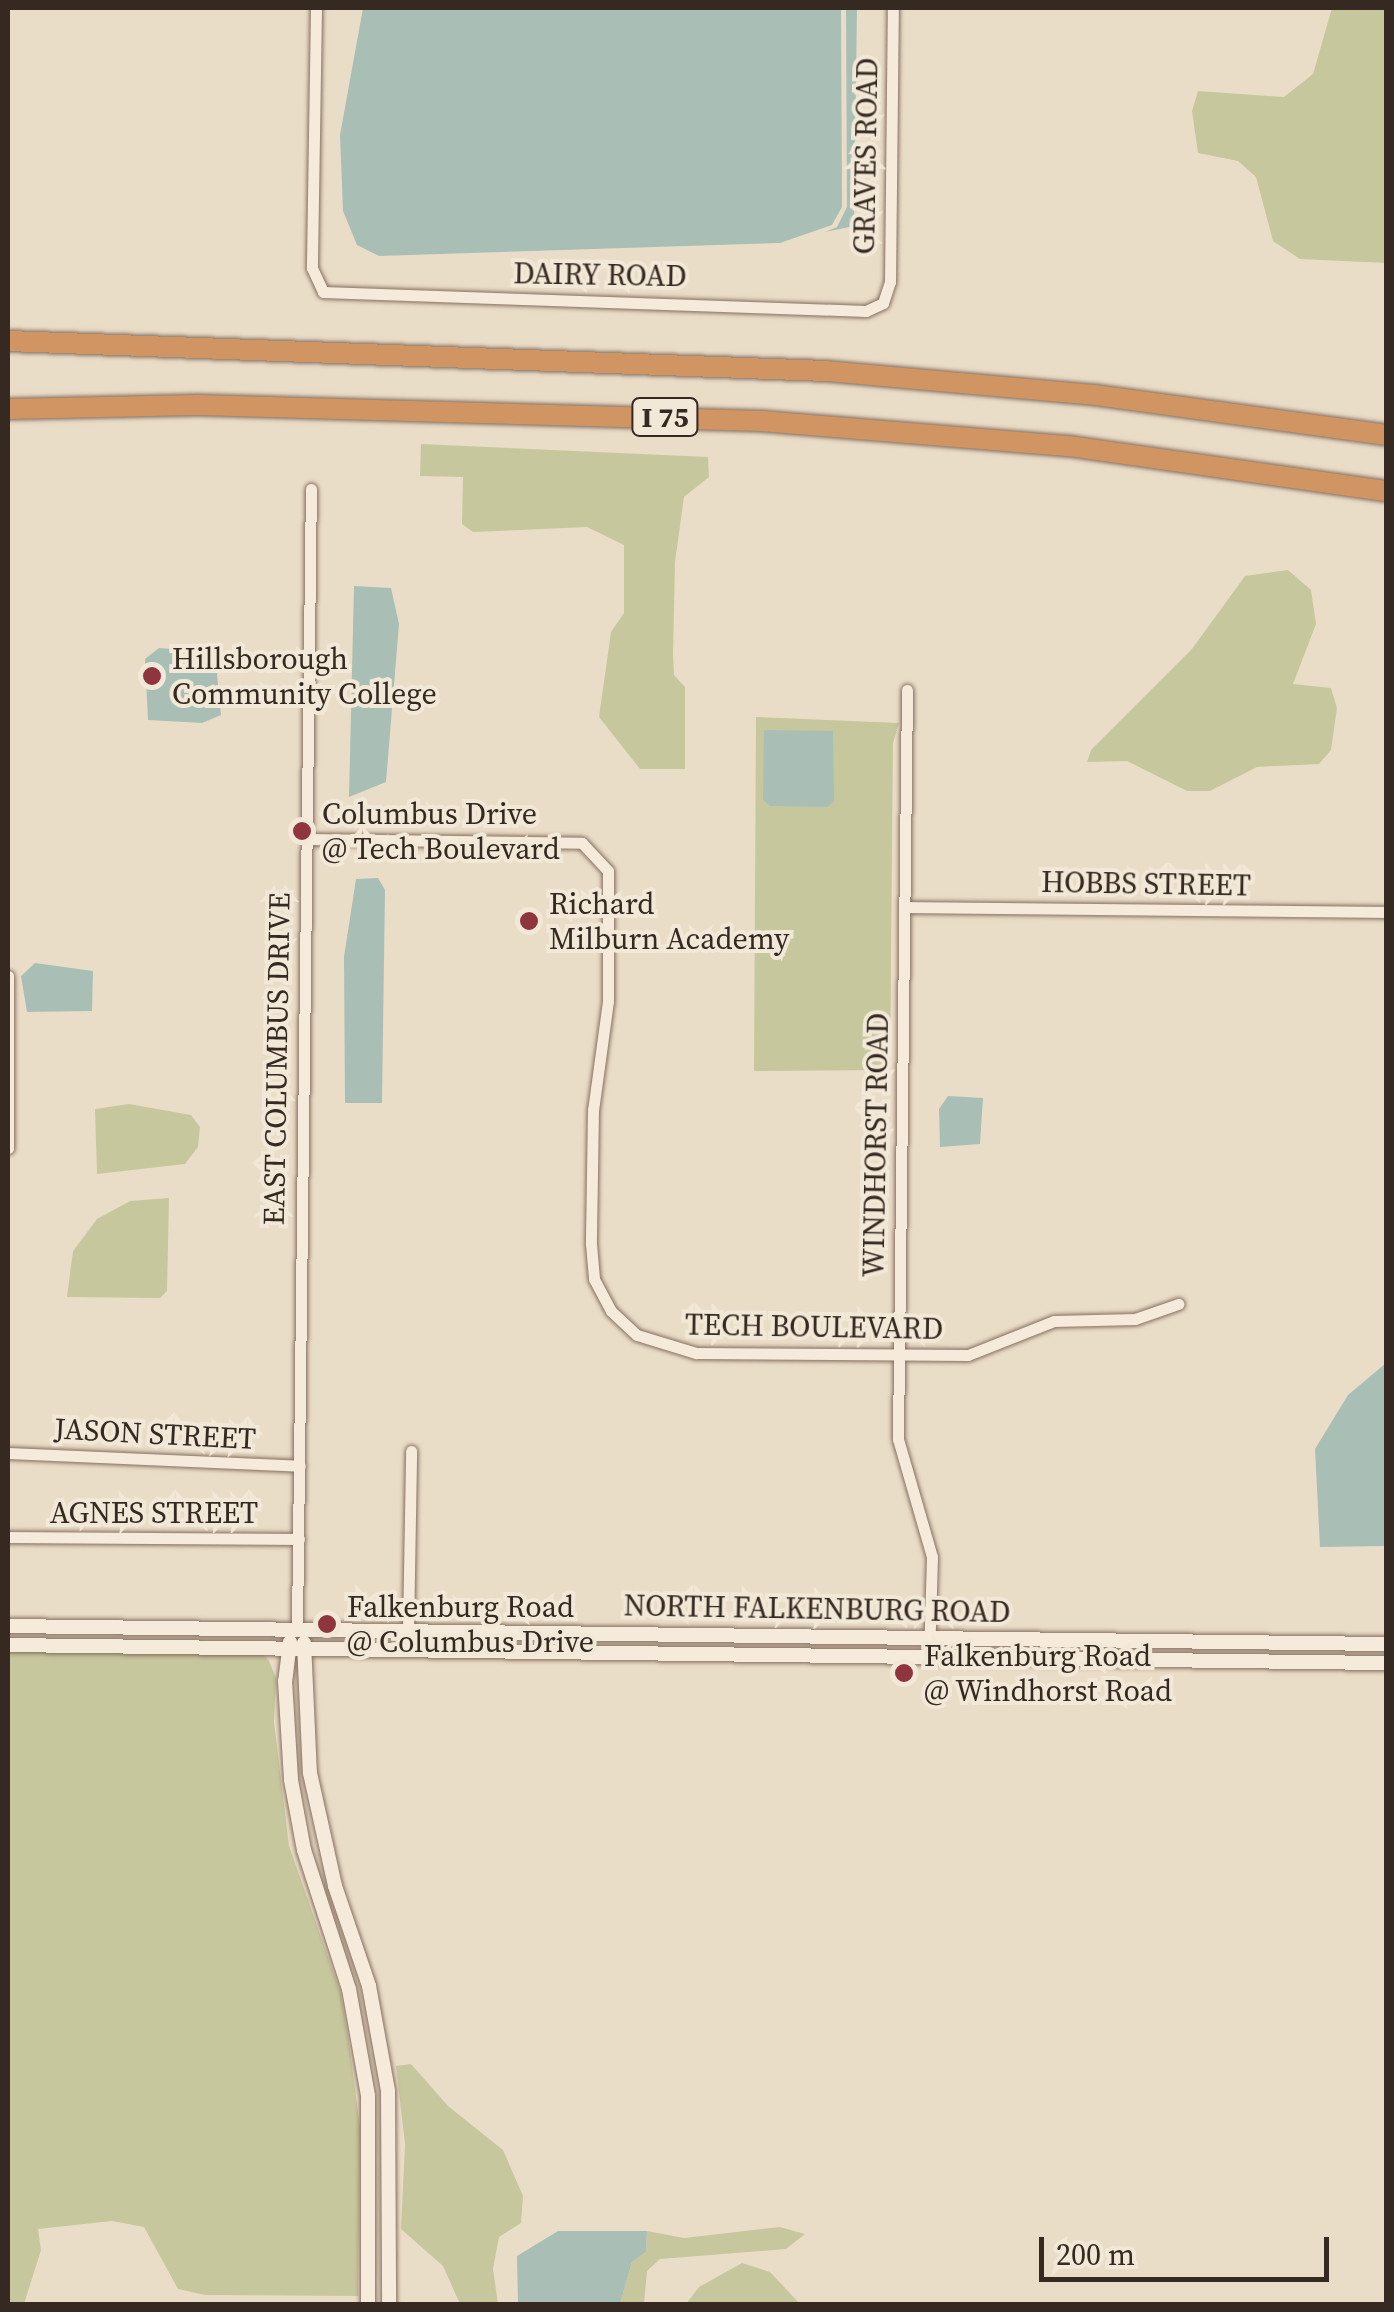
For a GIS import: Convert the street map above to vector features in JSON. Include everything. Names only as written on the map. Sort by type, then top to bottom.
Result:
[{"type":"highway","name":"I 75","points":[[8,341],[826,370],[1095,395],[1386,435]]},
{"type":"highway","name":"I 75","points":[[8,409],[198,405],[762,421],[1070,446],[1386,491]]},
{"type":"street","name":"DAIRY ROAD","points":[[316,8],[316,287],[331,294],[866,311],[883,303]]},
{"type":"street","name":"GRAVES ROAD","points":[[883,303],[890,282],[892,8]]},
{"type":"street","name":"EAST COLUMBUS DRIVE","points":[[286,1648],[297,1628],[300,1539],[311,489]]},
{"type":"street","name":"WINDHORST ROAD","points":[[907,690],[898,1439],[932,1557],[929,1656]]},
{"type":"street","name":"TECH BOULEVARD","points":[[307,839],[582,844],[608,871],[608,1001],[593,1110],[590,1244],[594,1280],[611,1311],[637,1335],[696,1354],[968,1355],[1054,1321],[1134,1319],[1178,1304]]},
{"type":"street","name":"HOBBS STREET","points":[[905,907],[1386,912]]},
{"type":"street","points":[[8,976],[8,1148]]},
{"type":"street","points":[[408,1631],[411,1451]]},
{"type":"street","name":"JASON STREET","points":[[8,1452],[300,1466]]},
{"type":"street","name":"AGNES STREET","points":[[8,1537],[300,1539]]},
{"type":"street","name":"NORTH FALKENBURG ROAD","points":[[8,1626],[1386,1644]]},
{"type":"street","name":"EAST COLUMBUS DRIVE","points":[[297,1628],[307,1648],[310,1774],[335,1886],[361,1957],[388,2091],[389,2304]]},
{"type":"street","points":[[1273,1661],[1274,1642]]},
{"type":"street","name":"NORTH FALKENBURG ROAD","points":[[8,1645],[1386,1663]]},
{"type":"street","points":[[286,1648],[291,1780],[304,1850],[340,1964],[368,2096],[368,2304]]},
{"type":"street","points":[[340,1964],[361,1957]]},
{"type":"green space","points":[[1332,8],[1386,8],[1386,263],[1300,259],[1273,241],[1256,177],[1238,161],[1198,153],[1192,111],[1198,91],[1284,97],[1313,74]]},
{"type":"green space","points":[[421,444],[708,457],[709,477],[684,497],[675,562],[674,675],[685,687],[685,769],[640,769],[599,717],[611,632],[624,613],[624,545],[587,527],[473,532],[462,524],[463,477],[420,476]]},
{"type":"green space","points":[[1288,570],[1311,590],[1316,624],[1293,684],[1331,688],[1337,708],[1331,750],[1319,764],[1257,767],[1210,791],[1187,791],[1127,761],[1087,762],[1091,750],[1192,649],[1245,576]]},
{"type":"green space","points":[[756,717],[899,723],[893,743],[890,1070],[754,1071]]},
{"type":"green space","points":[[129,1104],[191,1115],[200,1127],[198,1147],[185,1164],[97,1174],[95,1109]]},
{"type":"green space","points":[[169,1198],[167,1291],[160,1298],[67,1297],[73,1251],[97,1219],[130,1201]]},
{"type":"green space","points":[[8,1650],[262,1653],[269,1661],[276,1678],[274,1722],[289,1846],[341,1994],[351,2057],[360,2128],[358,2296],[205,2295],[178,2289],[144,2227],[112,2221],[38,2229],[41,2250],[24,2304],[8,2304]]},
{"type":"green space","points":[[411,2064],[448,2106],[503,2150],[523,2196],[521,2223],[499,2237],[493,2269],[498,2304],[460,2304],[443,2266],[401,2229],[405,2144],[396,2066]]},
{"type":"green space","points":[[780,2227],[805,2234],[786,2249],[660,2259],[647,2271],[644,2304],[620,2304],[632,2262],[646,2252],[647,2231],[684,2238]]},
{"type":"green space","points":[[742,2263],[770,2272],[800,2304],[686,2304],[699,2287]]},
{"type":"shaded area","points":[[363,8],[841,8],[842,207],[832,225],[780,243],[379,256],[357,245],[343,211],[340,135]]},
{"type":"shaded area","points":[[846,8],[857,8],[854,226],[825,232],[837,227],[847,207]]},
{"type":"shaded area","points":[[354,586],[391,588],[399,624],[386,782],[349,797]]},
{"type":"shaded area","points":[[159,648],[223,653],[217,674],[221,715],[202,723],[148,720],[145,659]]},
{"type":"shaded area","points":[[764,730],[833,731],[834,801],[827,807],[770,806],[763,800]]},
{"type":"shaded area","points":[[378,878],[385,890],[382,1103],[345,1103],[344,957],[356,879]]},
{"type":"shaded area","points":[[35,963],[93,971],[92,1011],[27,1012],[21,976]]},
{"type":"shaded area","points":[[948,1096],[983,1098],[980,1144],[940,1147],[939,1109]]},
{"type":"shaded area","points":[[1386,1363],[1386,1546],[1320,1547],[1315,1449],[1348,1395]]},
{"type":"shaded area","points":[[558,2231],[647,2231],[646,2252],[632,2262],[620,2304],[518,2304],[517,2256]]},
{"type":"place","name":"Hillsborough Community College","points":[[152,676]]},
{"type":"place","name":"Columbus Drive @ Tech Boulevard","points":[[302,831]]},
{"type":"place","name":"Richard Milburn Academy","points":[[529,921]]},
{"type":"place","name":"Falkenburg Road @ Columbus Drive","points":[[327,1624]]},
{"type":"place","name":"Falkenburg Road @ Windhorst Road","points":[[904,1673]]}]
